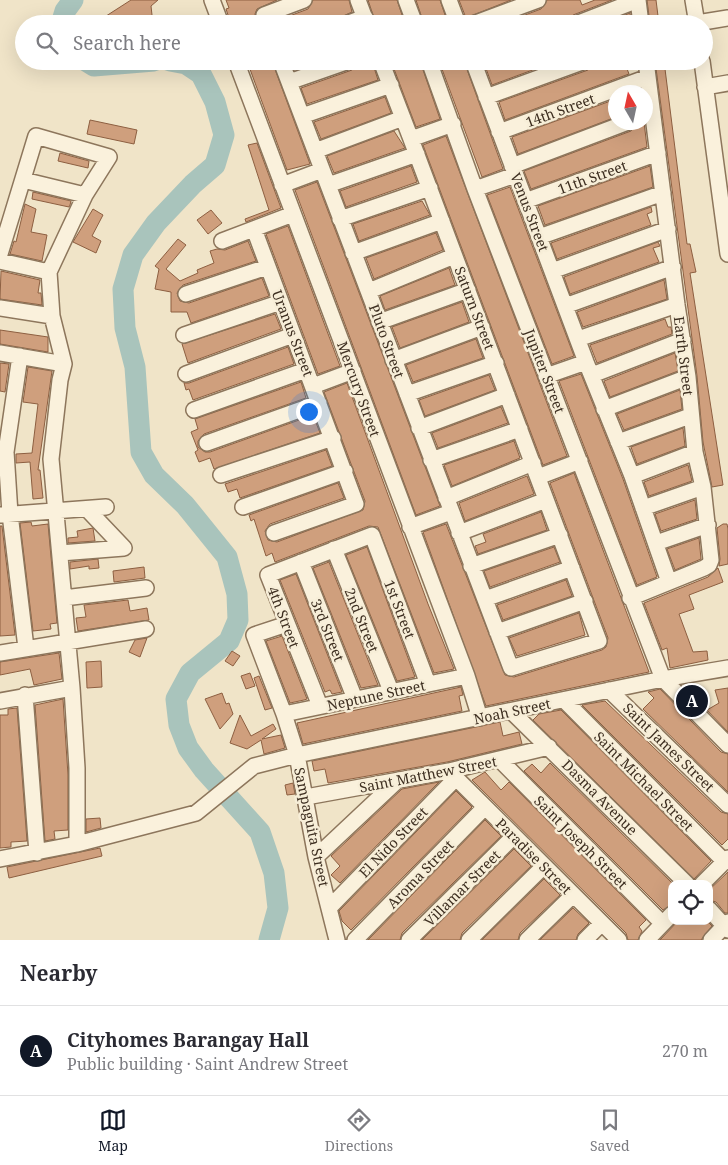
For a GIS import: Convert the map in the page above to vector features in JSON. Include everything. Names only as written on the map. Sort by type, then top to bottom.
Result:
[{"type":"street","points":[[212,0],[218,15]]},
{"type":"street","points":[[274,15],[304,0]]},
{"type":"street","points":[[358,0],[364,15]]},
{"type":"street","points":[[406,0],[412,15]]},
{"type":"street","points":[[449,0],[455,15]]},
{"type":"street","points":[[497,15],[538,0]]},
{"type":"street","points":[[599,15],[638,0],[640,15]]},
{"type":"street","points":[[694,0],[696,15]]},
{"type":"street","points":[[713,20],[728,18]]},
{"type":"street","name":"Mercury Street","points":[[239,70],[410,527],[468,676],[480,718]]},
{"type":"street","name":"Pluto Street","points":[[284,70],[511,668]]},
{"type":"street","points":[[289,82],[323,70]]},
{"type":"street","name":"Saturn Street","points":[[385,70],[599,641],[511,668]]},
{"type":"street","name":"Jupiter Street","points":[[432,70],[475,189],[663,680]]},
{"type":"street","name":"Venus Street","points":[[477,70],[604,410],[632,476],[669,582]]},
{"type":"street","points":[[486,97],[560,70]]},
{"type":"street","name":"Earth Street","points":[[647,70],[648,85]]},
{"type":"street","points":[[703,70],[705,87],[721,155],[728,254]]},
{"type":"street","name":"14th Street","points":[[500,132],[648,77]]},
{"type":"street","points":[[705,87],[728,83]]},
{"type":"street","points":[[302,116],[391,85]]},
{"type":"street","points":[[315,151],[403,118]]},
{"type":"street","points":[[411,139],[453,124]]},
{"type":"street","points":[[475,189],[514,170],[609,130]]},
{"type":"street","name":"Earth Street","points":[[630,598],[709,565],[711,560],[703,487],[695,452],[690,416],[688,376],[658,153],[653,130]]},
{"type":"street","points":[[0,254],[36,136],[108,157],[85,195],[49,272],[52,316],[64,364],[60,380],[51,459],[72,688],[77,768],[77,844],[0,859]]},
{"type":"street","name":"11th Street","points":[[526,201],[658,153]]},
{"type":"street","points":[[328,185],[417,154]]},
{"type":"street","points":[[282,184],[322,170]]},
{"type":"street","points":[[23,180],[85,195]]},
{"type":"street","points":[[340,219],[430,188]]},
{"type":"street","points":[[539,237],[663,193]]},
{"type":"street","points":[[222,241],[293,214]]},
{"type":"street","points":[[353,253],[442,221]]},
{"type":"street","name":"Uranus Street","points":[[254,229],[356,504],[274,533]]},
{"type":"street","points":[[552,271],[668,229]]},
{"type":"street","points":[[369,291],[454,256]]},
{"type":"street","points":[[0,261],[49,272]]},
{"type":"street","points":[[186,294],[267,267]]},
{"type":"street","points":[[565,306],[673,267]]},
{"type":"street","points":[[380,322],[468,290]]},
{"type":"street","points":[[184,335],[281,302]]},
{"type":"street","points":[[578,339],[677,305]]},
{"type":"street","points":[[0,308],[52,316]]},
{"type":"street","points":[[393,360],[482,326]]},
{"type":"street","points":[[186,374],[294,335]]},
{"type":"street","points":[[546,376],[589,368],[683,340]]},
{"type":"street","points":[[0,353],[64,364]]},
{"type":"street","points":[[20,356],[6,452],[5,514],[26,648]]},
{"type":"street","points":[[407,394],[496,363]]},
{"type":"street","points":[[194,410],[306,370]]},
{"type":"street","points":[[313,386],[353,371]]},
{"type":"street","points":[[604,410],[688,376]]},
{"type":"street","points":[[419,428],[507,395]]},
{"type":"street","points":[[207,443],[319,403]]},
{"type":"street","points":[[618,442],[690,416]]},
{"type":"street","points":[[431,460],[520,429]]},
{"type":"street","points":[[221,475],[333,438]]},
{"type":"street","points":[[632,476],[695,452]]},
{"type":"street","points":[[410,527],[448,505],[536,470],[580,461]]},
{"type":"street","points":[[243,507],[345,471]]},
{"type":"street","points":[[643,508],[703,487]]},
{"type":"street","points":[[459,533],[546,500]]},
{"type":"street","points":[[5,514],[106,507]]},
{"type":"street","points":[[60,554],[124,548],[87,509]]},
{"type":"street","points":[[656,543],[708,525]]},
{"type":"street","name":"4th Street","points":[[320,706],[268,575],[372,535]]},
{"type":"street","name":"1st Street","points":[[372,535],[428,684]]},
{"type":"street","points":[[471,566],[560,535]]},
{"type":"street","name":"2nd Street","points":[[334,549],[391,691]]},
{"type":"street","name":"3rd Street","points":[[301,562],[355,699]]},
{"type":"street","points":[[485,599],[572,568]]},
{"type":"street","points":[[64,598],[146,588]]},
{"type":"street","points":[[497,632],[585,601]]},
{"type":"street","name":"Sampaguita Street","points":[[287,624],[254,635],[284,714],[297,755],[316,857],[337,940]]},
{"type":"street","points":[[0,653],[146,629]]},
{"type":"street","name":"Noah Street","points":[[77,844],[196,813],[254,766],[297,755],[609,690],[728,668]]},
{"type":"street","name":"Neptune Street","points":[[284,714],[468,676]]},
{"type":"street","points":[[663,680],[728,745]]},
{"type":"street","points":[[0,701],[72,688]]},
{"type":"street","name":"Saint James Street","points":[[609,690],[728,805]]},
{"type":"street","points":[[25,695],[37,853]]},
{"type":"street","name":"Saint Michael Street","points":[[564,700],[726,860]]},
{"type":"street","name":"Dasma Avenue","points":[[511,711],[683,880]]},
{"type":"street","name":"Saint Matthew Street","points":[[306,797],[398,780],[452,774],[549,747]]},
{"type":"street","name":"Saint Joseph Street","points":[[500,760],[667,918]]},
{"type":"street","name":"Paradise Street","points":[[452,774],[619,940]]},
{"type":"street","name":"El Nido Street","points":[[330,907],[452,774]]},
{"type":"street","points":[[316,857],[398,780]]},
{"type":"street","name":"Aroma Street","points":[[355,940],[485,807]]},
{"type":"street","name":"Villamar Street","points":[[409,940],[514,836]]},
{"type":"street","points":[[706,880],[726,860]]},
{"type":"street","points":[[468,940],[544,866]]},
{"type":"street","points":[[527,940],[573,895]]},
{"type":"street","points":[[711,940],[727,926],[713,913]]},
{"type":"street","points":[[648,940],[667,918]]},
{"type":"street","points":[[585,940],[601,924]]},
{"type":"building","points":[[131,0],[158,0],[151,6],[152,15],[108,15]]},
{"type":"building","points":[[226,0],[277,0],[257,9],[255,15],[228,15],[226,9],[229,8]]},
{"type":"building","points":[[313,0],[349,0],[352,12],[346,15],[292,15],[308,9]]},
{"type":"building","points":[[368,0],[397,0],[402,15],[373,15]]},
{"type":"building","points":[[416,0],[440,0],[445,15],[421,15]]},
{"type":"building","points":[[459,0],[511,0],[474,15],[465,15]]},
{"type":"building","points":[[547,0],[580,0],[582,5],[595,0],[612,0],[573,15],[525,15],[541,9]]},
{"type":"building","points":[[647,0],[656,0],[658,15],[649,15]]},
{"type":"building","points":[[250,70],[275,70],[310,164],[287,170]]},
{"type":"building","points":[[352,70],[375,70],[378,80],[307,104],[301,88]]},
{"type":"building","points":[[394,70],[423,70],[440,119],[416,127]]},
{"type":"building","points":[[442,70],[467,70],[503,169],[482,177]]},
{"type":"building","points":[[487,70],[533,70],[492,85]]},
{"type":"building","points":[[588,70],[627,70],[629,74],[505,120],[499,102]]},
{"type":"building","points":[[656,70],[665,70],[687,244],[690,244],[696,272],[690,273],[723,485],[712,487],[703,442],[697,376]]},
{"type":"building","points":[[385,97],[391,113],[321,139],[314,122]]},
{"type":"building","points":[[608,102],[608,120],[518,154],[512,137]]},
{"type":"building","points":[[90,120],[137,130],[134,144],[87,134]]},
{"type":"building","points":[[645,130],[647,147],[531,189],[524,171],[631,131]]},
{"type":"building","points":[[394,131],[405,148],[334,173],[327,156]]},
{"type":"building","points":[[446,136],[567,456],[543,465],[423,145]]},
{"type":"building","points":[[257,143],[281,208],[246,222],[245,219],[269,210],[248,145]]},
{"type":"building","points":[[60,153],[89,161],[88,168],[58,161]]},
{"type":"building","points":[[411,166],[417,182],[346,207],[340,191]]},
{"type":"building","points":[[650,166],[653,187],[545,225],[538,206]]},
{"type":"building","points":[[317,182],[440,506],[416,515],[295,190]]},
{"type":"building","points":[[510,187],[574,356],[552,364],[487,195]]},
{"type":"building","points":[[33,192],[71,201],[70,205],[69,207],[32,199]]},
{"type":"building","points":[[422,201],[430,215],[359,241],[353,224]]},
{"type":"building","points":[[25,204],[36,209],[31,232],[47,235],[42,261],[10,254],[14,241],[16,242]]},
{"type":"building","points":[[651,207],[652,212],[647,214],[651,225],[557,259],[551,243]]},
{"type":"building","points":[[93,209],[103,215],[92,236],[101,241],[96,253],[73,242]]},
{"type":"building","points":[[211,210],[222,223],[208,234],[197,220]]},
{"type":"building","points":[[288,226],[340,366],[318,374],[266,234]]},
{"type":"building","points":[[436,233],[443,250],[374,279],[366,258]]},
{"type":"building","points":[[178,239],[186,245],[166,269],[180,281],[198,273],[197,270],[214,263],[210,251],[217,249],[225,250],[248,241],[256,261],[183,285],[177,293],[180,301],[189,303],[262,278],[269,296],[191,323],[187,312],[171,312],[171,292],[155,289],[159,269],[155,266]]},
{"type":"building","points":[[658,242],[660,246],[653,248],[659,262],[570,294],[564,277]]},
{"type":"building","points":[[449,268],[455,285],[385,310],[380,296]]},
{"type":"building","points":[[1,271],[40,280],[38,293],[41,293],[42,305],[0,299]]},
{"type":"building","points":[[664,280],[667,299],[583,327],[577,312]]},
{"type":"building","points":[[462,302],[469,322],[400,348],[392,327]]},
{"type":"building","points":[[275,314],[281,329],[188,363],[182,344]]},
{"type":"building","points":[[665,319],[668,327],[671,327],[672,334],[597,363],[590,345]]},
{"type":"building","points":[[0,330],[48,337],[48,352],[0,344]]},
{"type":"building","points":[[476,339],[483,358],[413,382],[406,365]]},
{"type":"building","points":[[288,347],[294,364],[193,400],[189,389],[186,390],[184,383],[189,383]]},
{"type":"building","points":[[675,353],[678,371],[610,397],[604,381]]},
{"type":"building","points":[[0,363],[9,364],[5,392],[0,391]]},
{"type":"building","points":[[28,367],[52,371],[38,470],[40,470],[43,498],[33,499],[30,462],[16,463],[16,454],[32,453],[38,404],[23,402]]},
{"type":"building","points":[[581,374],[623,479],[657,577],[637,585],[559,381]]},
{"type":"building","points":[[489,375],[495,390],[425,416],[419,400]]},
{"type":"building","points":[[301,382],[306,398],[204,434],[198,441],[198,447],[205,452],[210,452],[313,415],[320,433],[214,469],[210,458],[199,462],[195,452],[198,450],[191,432],[198,429],[195,419]]},
{"type":"building","points":[[347,383],[428,604],[454,669],[434,673],[378,527],[369,526],[275,562],[272,553],[266,556],[254,519],[251,521],[249,515],[338,483],[344,498],[270,524],[265,531],[268,540],[277,542],[363,510],[365,501],[324,392]]},
{"type":"building","points":[[680,390],[682,409],[624,430],[617,414]]},
{"type":"building","points":[[501,407],[508,423],[438,448],[432,433]]},
{"type":"building","points":[[683,428],[685,446],[637,464],[631,447]]},
{"type":"building","points":[[514,441],[520,458],[452,486],[444,465]]},
{"type":"building","points":[[326,450],[332,466],[240,498],[237,489],[228,492],[225,484]]},
{"type":"building","points":[[688,465],[692,481],[649,496],[644,482]]},
{"type":"building","points":[[574,473],[649,672],[486,706],[423,532],[446,524],[505,675],[514,677],[602,650],[606,647],[608,638],[550,483]]},
{"type":"building","points":[[527,476],[534,494],[465,521],[459,503]]},
{"type":"building","points":[[695,500],[697,519],[661,531],[655,514]]},
{"type":"building","points":[[541,512],[547,530],[478,554],[475,546],[486,542],[483,534]]},
{"type":"building","points":[[31,522],[32,526],[48,524],[57,623],[50,624],[51,629],[33,631],[20,523]]},
{"type":"building","points":[[727,524],[728,529],[728,564],[719,566],[717,528]]},
{"type":"building","points":[[0,526],[2,526],[15,635],[0,636]]},
{"type":"building","points":[[93,528],[95,541],[68,543],[68,538],[78,537],[77,531]]},
{"type":"building","points":[[699,538],[701,559],[675,570],[667,549]]},
{"type":"building","points":[[367,547],[415,677],[397,681],[346,555]]},
{"type":"building","points":[[554,547],[560,562],[490,587],[484,571]]},
{"type":"building","points":[[98,559],[99,568],[89,569],[89,566],[70,569],[70,562]]},
{"type":"building","points":[[329,562],[378,685],[361,688],[313,568]]},
{"type":"building","points":[[144,567],[145,578],[114,582],[113,571]]},
{"type":"building","points":[[718,568],[723,582],[689,595],[694,609],[679,614],[693,652],[707,651],[708,660],[670,668],[667,648],[662,650],[644,603],[708,577]]},
{"type":"building","points":[[296,574],[342,692],[332,694],[330,690],[325,692],[280,580]]},
{"type":"building","points":[[566,580],[572,596],[503,620],[497,605]]},
{"type":"building","points":[[128,600],[130,611],[147,608],[149,620],[78,631],[76,618],[86,617],[84,605]]},
{"type":"building","points":[[579,613],[585,635],[517,656],[509,638]]},
{"type":"building","points":[[282,636],[307,699],[290,703],[266,641]]},
{"type":"building","points":[[147,638],[140,657],[129,652],[135,640]]},
{"type":"building","points":[[232,651],[240,656],[233,666],[225,661]]},
{"type":"building","points":[[59,653],[62,679],[34,685],[30,669],[0,675],[0,662]]},
{"type":"building","points":[[101,661],[102,687],[87,688],[86,662]]},
{"type":"building","points":[[250,673],[255,686],[246,689],[241,676]]},
{"type":"building","points":[[259,676],[272,708],[265,710],[254,678]]},
{"type":"building","points":[[461,687],[463,695],[459,696],[462,711],[303,744],[297,723]]},
{"type":"building","points":[[728,688],[728,732],[704,707],[707,710],[719,703],[715,690]]},
{"type":"building","points":[[660,689],[721,752],[728,754],[728,792],[643,709],[654,698],[648,692]]},
{"type":"building","points":[[222,693],[226,704],[229,703],[233,714],[220,729],[205,699]]},
{"type":"building","points":[[63,699],[68,775],[68,830],[54,831],[55,839],[45,841],[35,705]]},
{"type":"building","points":[[605,701],[721,812],[728,814],[728,839],[722,845],[582,705]]},
{"type":"building","points":[[17,708],[27,841],[11,842],[11,847],[0,848],[0,715],[8,715],[8,709]]},
{"type":"building","points":[[561,710],[711,861],[694,879],[533,720],[539,714]]},
{"type":"building","points":[[240,715],[251,736],[273,724],[276,729],[262,739],[281,735],[285,748],[264,754],[261,740],[247,749],[230,743]]},
{"type":"building","points":[[500,722],[503,736],[519,732],[522,744],[447,762],[328,783],[325,769],[314,771],[312,761]]},
{"type":"building","points":[[550,763],[669,880],[668,907],[663,910],[524,771],[532,764],[541,773]]},
{"type":"building","points":[[485,772],[501,790],[509,782],[646,920],[639,927],[642,931],[638,940],[628,940],[626,933],[472,780]]},
{"type":"building","points":[[439,782],[340,883],[331,875],[340,866],[331,856],[402,789]]},
{"type":"building","points":[[293,783],[295,794],[287,795],[285,785]]},
{"type":"building","points":[[456,791],[472,807],[351,930],[342,921],[339,911]]},
{"type":"building","points":[[100,818],[101,828],[86,832],[86,819]]},
{"type":"building","points":[[485,820],[501,836],[402,933],[400,940],[368,940]]},
{"type":"building","points":[[100,848],[102,856],[9,878],[7,867]]},
{"type":"building","points":[[514,849],[531,866],[462,933],[460,940],[422,940]]},
{"type":"building","points":[[728,872],[728,913],[725,913],[713,901],[713,886]]},
{"type":"building","points":[[544,879],[560,895],[520,933],[518,940],[482,940]]},
{"type":"building","points":[[573,908],[589,923],[578,934],[576,940],[540,940]]},
{"type":"building","points":[[674,925],[712,926],[701,940],[660,940]]},
{"type":"waterway","points":[[64,15],[73,0]]},
{"type":"waterway","points":[[195,70],[201,74],[215,102],[224,135],[215,165],[193,184],[156,223],[133,255],[123,289],[125,328],[135,367],[141,452],[154,475],[185,505],[227,557],[237,594],[238,620],[229,641],[190,673],[176,699],[179,725],[188,748],[204,770],[260,832],[274,873],[278,908],[269,940]]},
{"type":"place","name":"Cityhomes Barangay Hall","points":[[692,701]]}]
